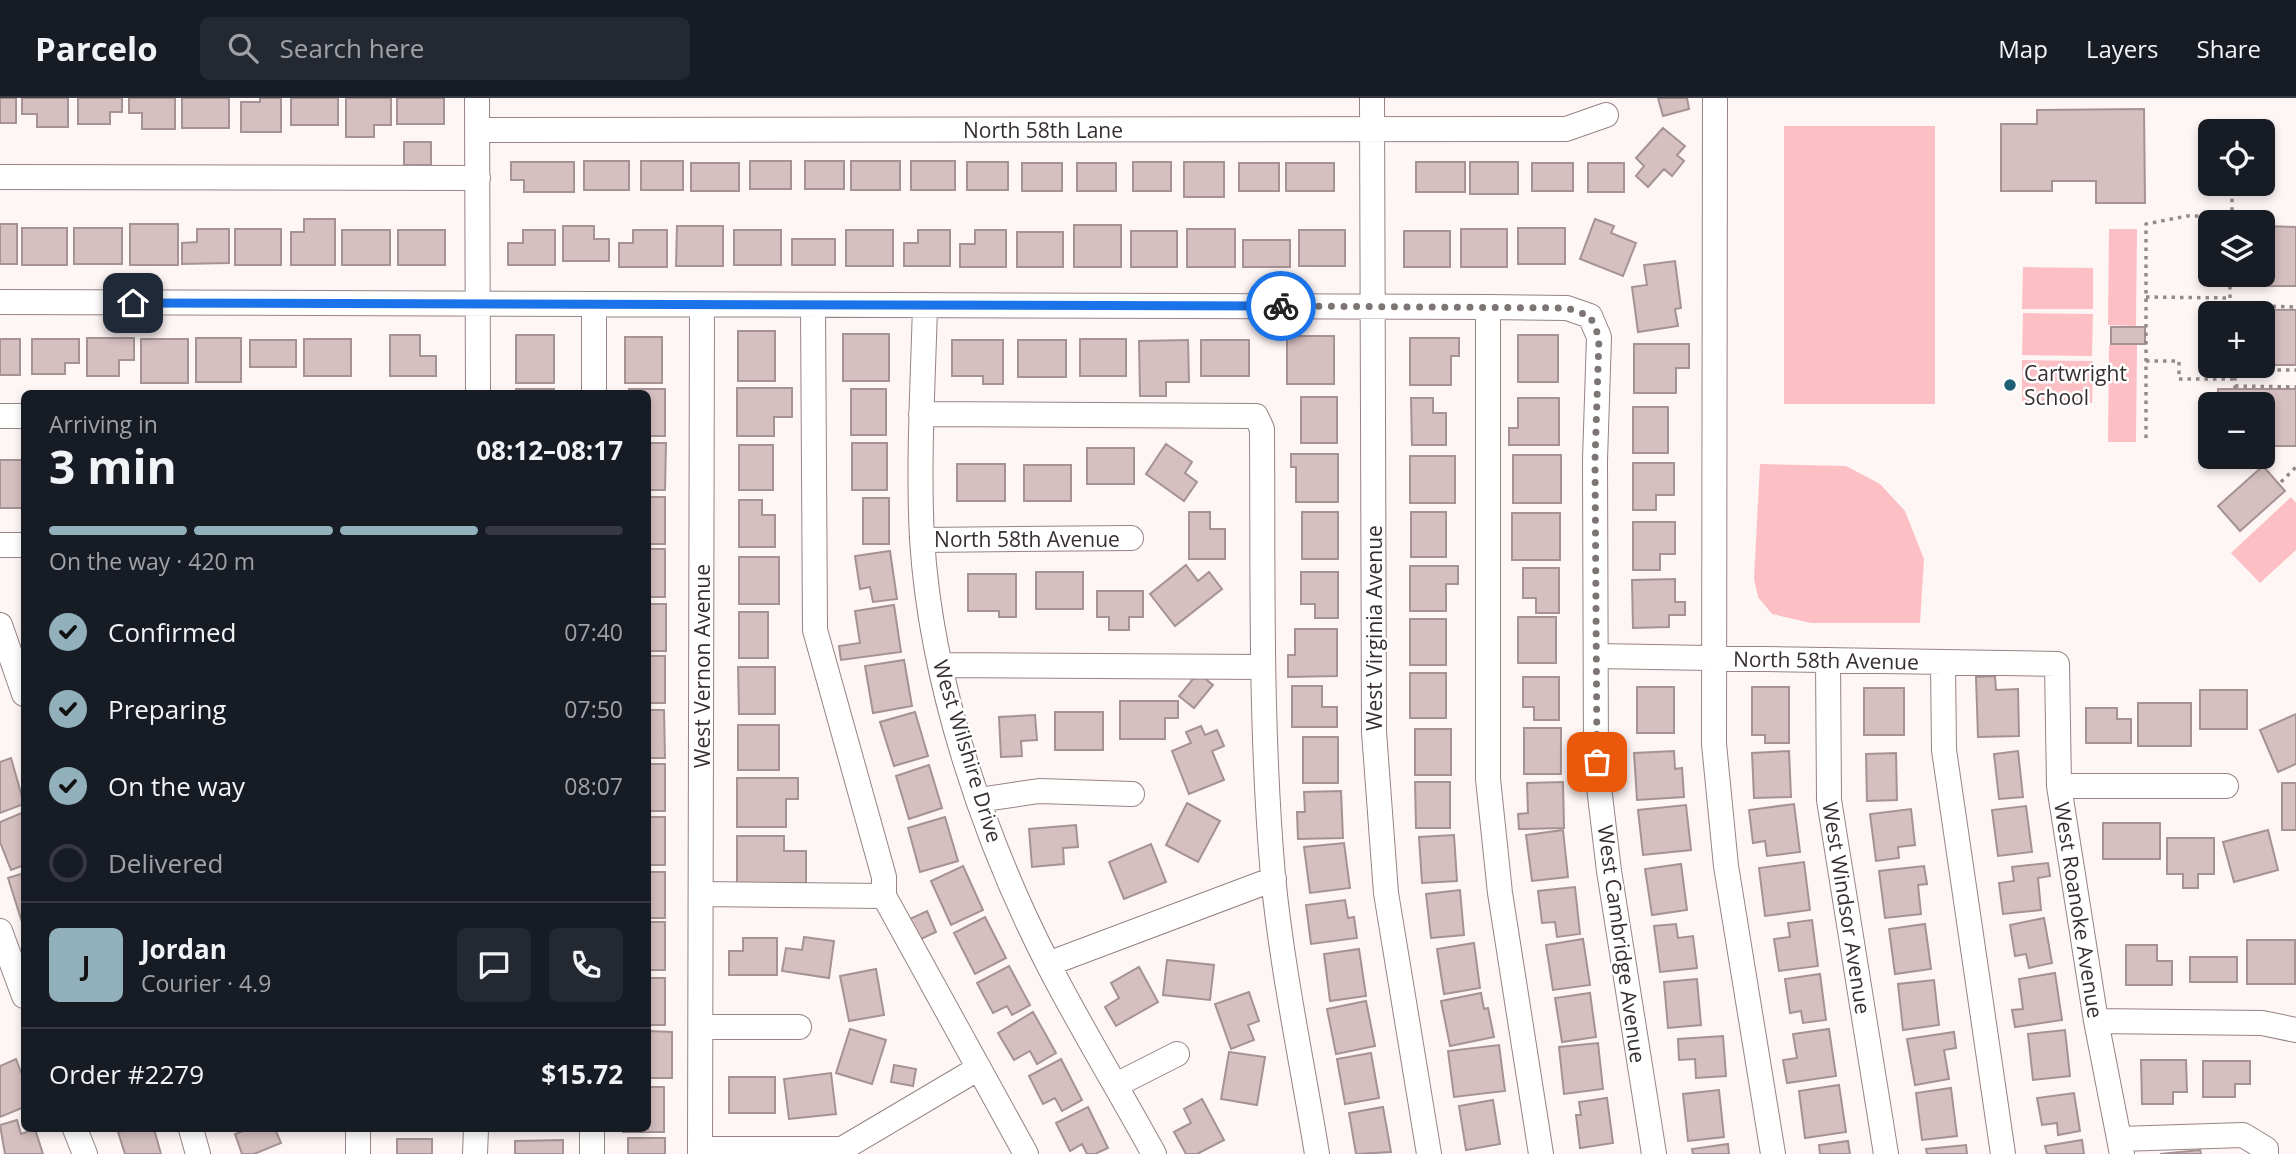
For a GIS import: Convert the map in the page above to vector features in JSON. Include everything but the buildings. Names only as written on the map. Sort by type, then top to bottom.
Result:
[{"type":"street","points":[[477,98],[478,390]]},
{"type":"street","name":"West Virginia Avenue","points":[[1372,98],[1374,733],[1386,893],[1429,1154]]},
{"type":"street","points":[[1715,98],[1714,744],[1720,822],[1773,1154]]},
{"type":"street","name":"North 58th Lane","points":[[478,130],[1566,129],[1606,115]]},
{"type":"street","points":[[0,177],[478,178]]},
{"type":"street","points":[[0,303],[1488,307],[1488,779],[1500,893],[1541,1154]]},
{"type":"street","points":[[594,304],[594,390]]},
{"type":"street","name":"West Vernon Avenue","points":[[700,1152],[703,894],[702,305]]},
{"type":"street","name":"West Wilshire Drive","points":[[925,305],[922,540],[940,665],[979,800],[1014,891],[1048,964],[1154,1154]]},
{"type":"street","points":[[813,306],[815,630],[884,877],[884,896],[1026,1154]]},
{"type":"street","name":"West Cambridge Avenue","points":[[1488,307],[1567,308],[1590,316],[1599,337],[1595,460],[1597,762],[1607,857],[1654,1154]]},
{"type":"street","points":[[922,414],[1256,416],[1262,429],[1263,667],[1267,791],[1274,878],[1317,1154]]},
{"type":"street","points":[[0,416],[21,416]]},
{"type":"street","name":"North 58th Avenue","points":[[922,540],[1131,538]]},
{"type":"street","points":[[0,544],[21,545]]},
{"type":"street","points":[[0,625],[21,683]]},
{"type":"street","name":"North 58th Avenue","points":[[1596,656],[2057,664]]},
{"type":"street","name":"West Windsor Avenue","points":[[1828,660],[1829,800],[1886,1154]]},
{"type":"street","points":[[1943,663],[1944,750],[2003,1154]]},
{"type":"street","name":"West Roanoke Avenue","points":[[2057,664],[2059,786],[2096,1021],[2121,1146]]},
{"type":"street","points":[[940,665],[1263,667]]},
{"type":"street","points":[[2059,786],[2226,786]]},
{"type":"street","points":[[979,800],[1039,791],[1132,794]]},
{"type":"street","points":[[1048,964],[1274,878]]},
{"type":"street","points":[[703,894],[884,896]]},
{"type":"street","points":[[0,931],[21,988]]},
{"type":"street","points":[[2096,1021],[2262,1023],[2296,1030]]},
{"type":"street","points":[[702,1027],[799,1027]]},
{"type":"street","points":[[1116,1085],[1177,1054]]},
{"type":"street","points":[[700,1152],[842,1149],[979,1068]]},
{"type":"street","points":[[76,1132],[85,1154]]},
{"type":"street","points":[[192,1132],[198,1154]]},
{"type":"street","points":[[358,1132],[358,1154]]},
{"type":"street","points":[[475,1132],[475,1154]]},
{"type":"street","points":[[592,1132],[592,1154]]},
{"type":"street","points":[[2121,1146],[2243,1135],[2266,1149],[2266,1154]]},
{"type":"path","points":[[2146,438],[2146,224],[2187,216],[2232,216],[2232,196]]},
{"type":"path","points":[[2231,287],[2231,307],[2296,307]]},
{"type":"path","points":[[2146,297],[2231,298]]},
{"type":"path","points":[[2146,362],[2179,362],[2179,379],[2235,379],[2235,388],[2296,387]]},
{"type":"path","points":[[2275,369],[2296,370]]},
{"type":"path","points":[[2281,482],[2296,467]]},
{"type":"shaded area","points":[[1784,126],[1935,126],[1935,404],[1784,404]]},
{"type":"shaded area","points":[[2109,229],[2137,229],[2136,326],[2108,325]]},
{"type":"shaded area","points":[[2023,267],[2093,268],[2093,309],[2022,309]]},
{"type":"shaded area","points":[[2023,313],[2093,314],[2092,356],[2022,355]]},
{"type":"shaded area","points":[[2109,345],[2137,345],[2136,442],[2108,442]]},
{"type":"shaded area","points":[[2022,360],[2093,361],[2092,403],[2022,402]]},
{"type":"shaded area","points":[[1760,464],[1846,466],[1880,484],[1905,511],[1924,559],[1920,623],[1811,623],[1772,614],[1758,597],[1754,579]]},
{"type":"shaded area","points":[[2291,497],[2296,503],[2296,550],[2260,583],[2231,553]]},
{"type":"way so far","points":[[1281,306],[1567,308],[1590,316],[1599,337],[1594,582],[1597,762]]},
{"type":"place","name":"Cartwright School","points":[[2010,385]]},
{"type":"route","points":[[133,303],[1281,306]]}]
